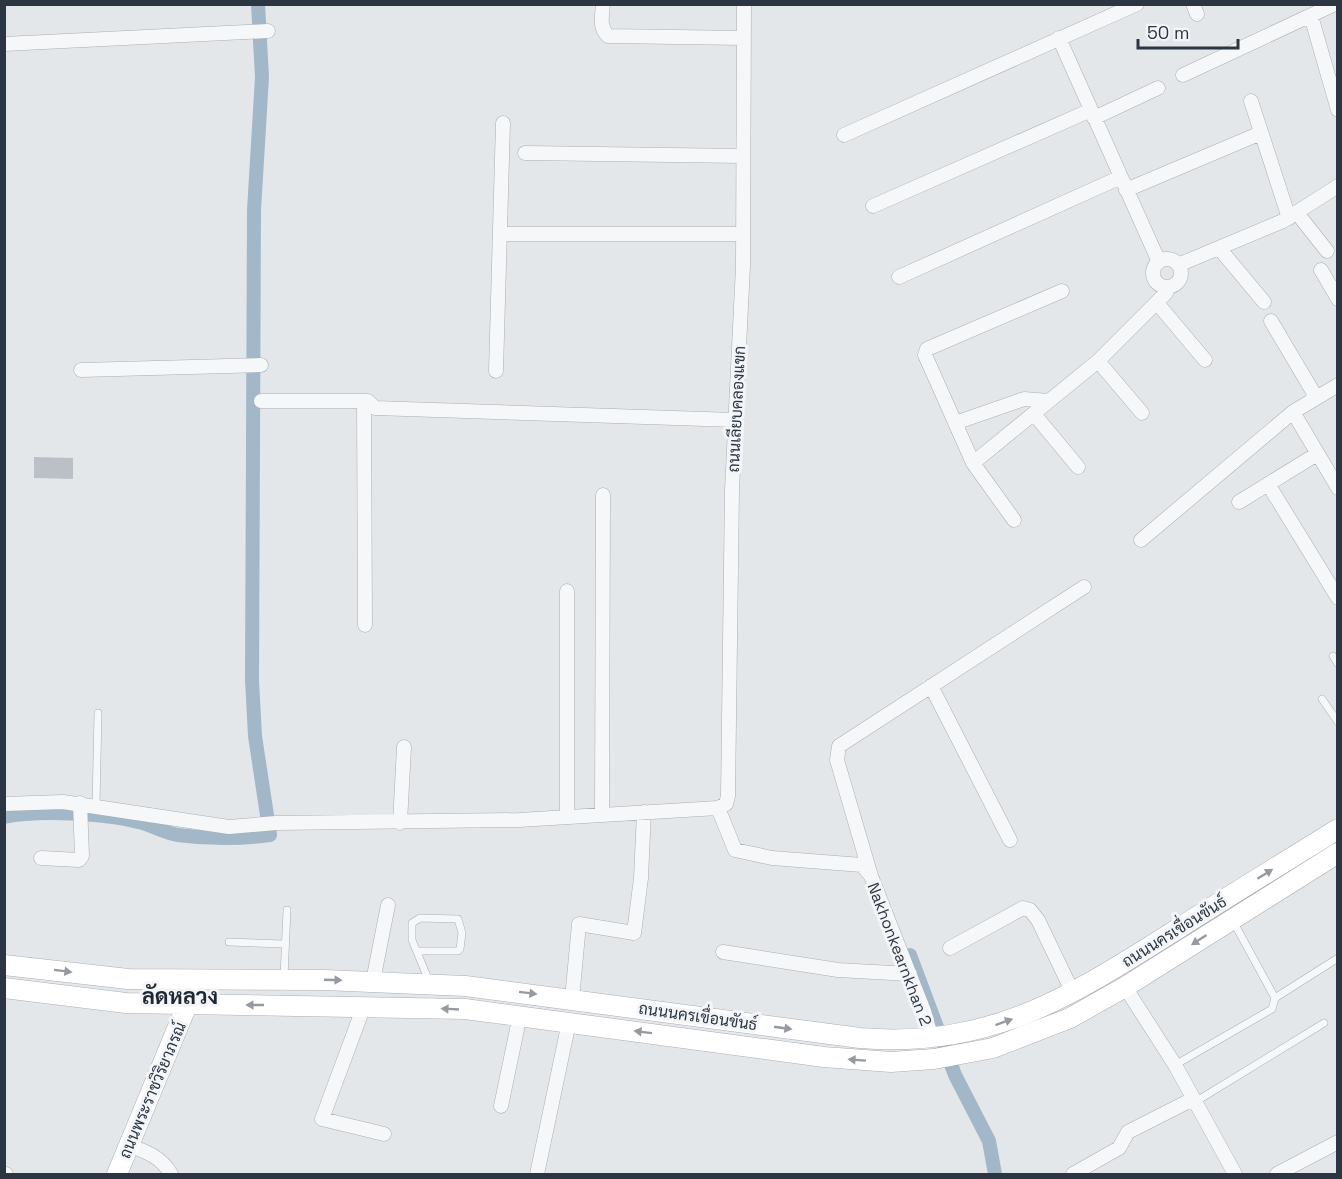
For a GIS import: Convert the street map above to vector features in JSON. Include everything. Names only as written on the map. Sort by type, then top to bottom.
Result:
[{"type":"main road","name":"ถนนนครเขื่อนขันธ์","points":[[4,965],[128,979],[373,981],[429,984],[572,999],[860,1038],[909,1041],[940,1038],[987,1028],[1073,993],[1338,829]]},
{"type":"main road","name":"ถนนนครเขื่อนขันธ์","points":[[4,988],[126,1003],[425,1007],[519,1015],[824,1057],[916,1061],[993,1048],[1071,1018],[1125,987],[1338,853]]},
{"type":"main road","points":[[1241,889],[1252,906]]},
{"type":"main road","points":[[284,980],[284,1005]]},
{"type":"main road","name":"ถนนพระราชวิริยาภรณ์","points":[[117,1174],[187,1005],[191,981]]},
{"type":"main road","points":[[683,1037],[686,1014]]},
{"type":"street","points":[[603,4],[603,32],[608,36],[744,38]]},
{"type":"street","name":"ถนนเลียบคลองแขก","points":[[718,808],[726,804],[728,796],[731,523],[743,234],[744,4]]},
{"type":"street","points":[[844,135],[1137,4]]},
{"type":"street","points":[[1183,75],[1335,4]]},
{"type":"street","points":[[1311,16],[1336,102]]},
{"type":"street","points":[[4,44],[261,31]]},
{"type":"street","points":[[1059,38],[1159,262]]},
{"type":"street","points":[[873,206],[1158,88]]},
{"type":"street","points":[[1251,101],[1293,215],[1327,251]]},
{"type":"street","points":[[496,371],[503,123]]},
{"type":"street","points":[[899,277],[1124,183],[1261,133]]},
{"type":"street","points":[[525,153],[743,156]]},
{"type":"street","points":[[1178,265],[1293,215],[1338,186]]},
{"type":"street","points":[[501,234],[743,234]]},
{"type":"street","points":[[1219,248],[1264,302]]},
{"type":"street","points":[[973,463],[1098,361],[1166,294],[1168,287],[1180,279],[1178,265],[1171,260],[1159,262],[1154,269],[1154,278],[1159,285],[1168,287]]},
{"type":"street","points":[[1321,270],[1338,298]]},
{"type":"street","points":[[1014,520],[973,463],[926,362],[927,350],[1062,291]]},
{"type":"street","points":[[1157,303],[1205,360]]},
{"type":"street","points":[[1271,321],[1316,397]]},
{"type":"street","points":[[1098,361],[1142,413]]},
{"type":"street","points":[[81,370],[255,365]]},
{"type":"street","points":[[1141,540],[1293,412],[1338,385]]},
{"type":"street","points":[[955,423],[1024,399],[1049,401]]},
{"type":"street","points":[[261,401],[368,401],[375,408],[735,420]]},
{"type":"street","points":[[364,401],[365,624]]},
{"type":"street","points":[[1293,412],[1338,488]]},
{"type":"street","points":[[1034,414],[1078,467]]},
{"type":"street","points":[[1239,502],[1317,454]]},
{"type":"street","points":[[1268,484],[1338,598]]},
{"type":"street","points":[[602,814],[603,495]]},
{"type":"street","points":[[871,876],[837,760],[840,746],[1084,587]]},
{"type":"street","points":[[567,591],[567,817]]},
{"type":"street","points":[[931,686],[1010,840]]},
{"type":"street","points":[[400,823],[404,747]]},
{"type":"street","points":[[4,804],[80,813],[96,805],[151,817],[229,827],[276,823],[400,823],[567,817],[718,808]]},
{"type":"street","name":"Nakhonkearnkhan 2","points":[[718,808],[735,850],[772,858],[857,863],[871,876],[909,974],[940,1038]]},
{"type":"street","points":[[572,999],[579,924],[634,933],[641,878],[644,812]]},
{"type":"street","points":[[41,858],[79,860],[80,813]]},
{"type":"street","points":[[373,981],[388,905]]},
{"type":"street","points":[[950,948],[1023,908],[1030,910],[1038,920],[1073,993]]},
{"type":"street","points":[[723,952],[838,970],[909,974]]},
{"type":"street","points":[[1125,987],[1175,1065],[1235,1174]]},
{"type":"street","points":[[364,1006],[322,1119],[384,1134]]},
{"type":"street","points":[[501,1106],[519,1015]]},
{"type":"street","points":[[537,1174],[569,1022]]},
{"type":"street","points":[[1073,1174],[1119,1148],[1128,1132],[1194,1101]]},
{"type":"street","points":[[1277,1174],[1338,1142]]},
{"type":"street","points":[[129,1145],[155,1156],[165,1164],[171,1174]]},
{"type":"lane","points":[[1333,656],[1338,664]]},
{"type":"lane","points":[[1322,699],[1338,722]]},
{"type":"lane","points":[[96,805],[98,713]]},
{"type":"lane","points":[[284,980],[287,910]]},
{"type":"lane","points":[[417,951],[458,951],[462,933],[458,919],[420,918],[412,923],[412,940],[429,984]]},
{"type":"lane","points":[[1232,919],[1275,998]]},
{"type":"lane","points":[[229,942],[284,944]]},
{"type":"lane","points":[[1175,1065],[1272,1009],[1275,998],[1338,958]]},
{"type":"lane","points":[[1194,1101],[1323,1023]]},
{"type":"building","points":[[34,457],[73,458],[73,479],[34,478]]},
{"type":"waterway","points":[[4,817],[52,813],[90,815],[143,823],[173,834],[189,836],[236,838],[270,835],[255,736],[252,680],[254,210],[262,77],[258,4]]},
{"type":"waterway","points":[[910,955],[955,1075],[989,1141],[995,1174]]},
{"type":"district","name":"ลัดหลวง","points":[[180,996]]}]
